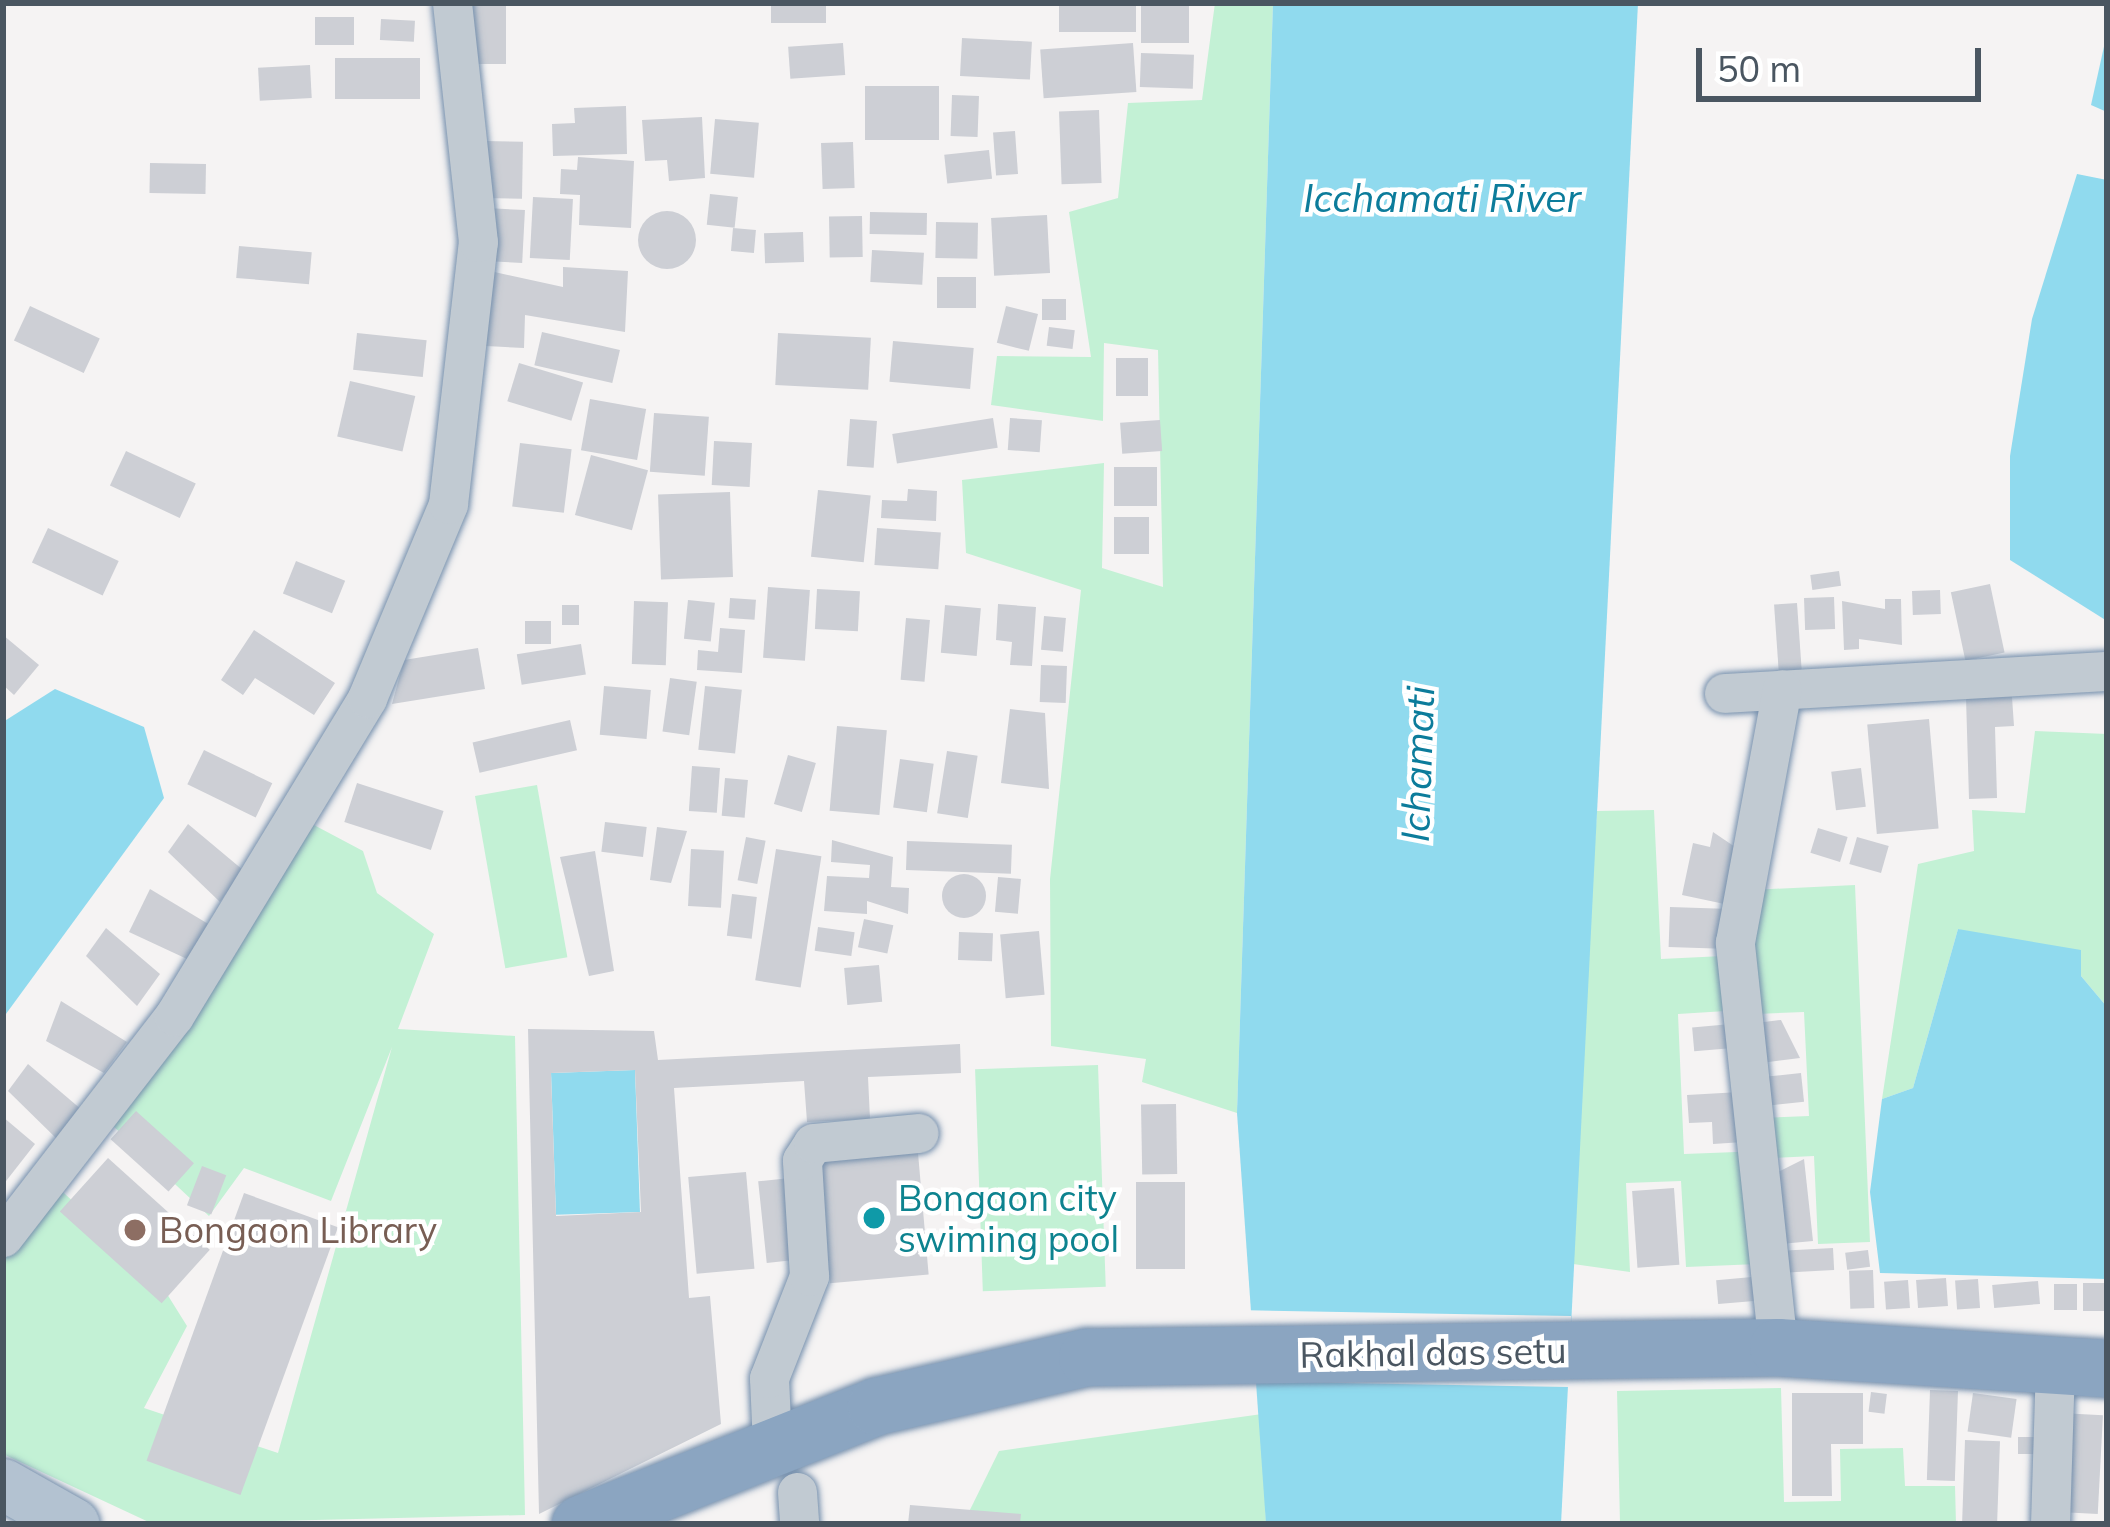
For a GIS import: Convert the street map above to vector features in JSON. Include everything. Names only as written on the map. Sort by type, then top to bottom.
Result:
[{"type":"highway","name":"Rakhal das setu","points":[[580,1524],[789,1487],[876,1406],[1087,1357],[1771,1347],[2081,1366]]},
{"type":"main road","points":[[3,1484],[74,1524]]},
{"type":"street","points":[[3,1237],[174,1016],[367,698],[448,504],[478,242],[452,3]]},
{"type":"street","points":[[1724,693],[2107,671]]},
{"type":"street","points":[[1771,1347],[1735,942],[1782,689]]},
{"type":"street","points":[[789,1487],[769,1378],[809,1276],[802,1160],[813,1143],[919,1133]]},
{"type":"street","points":[[2050,1524],[2081,1366]]},
{"type":"green space","points":[[1215,3],[1273,3],[1237,1113],[1142,1082],[1146,1059],[1051,1046],[1050,879],[1081,590],[966,553],[962,480],[1104,463],[1102,568],[1163,587],[1158,350],[1104,343],[1103,421],[991,405],[997,356],[1091,357],[1069,212],[1118,198],[1128,103],[1202,100]]},
{"type":"green space","points":[[2035,731],[2107,734],[2107,1007],[2081,976],[1958,929],[1913,1088],[1882,1099],[1918,864],[1974,851],[1972,810],[2025,813]]},
{"type":"green space","points":[[537,785],[567,957],[505,968],[475,796]]},
{"type":"green space","points":[[1654,810],[1661,959],[1723,956],[1726,1011],[1678,1014],[1684,1154],[1763,1151],[1762,1118],[1809,1116],[1804,1012],[1756,1014],[1751,890],[1855,885],[1870,1242],[1818,1244],[1814,1156],[1754,1159],[1758,1264],[1686,1267],[1681,1181],[1626,1183],[1630,1272],[1566,1263],[1597,811]]},
{"type":"green space","points":[[314,825],[363,851],[377,893],[434,934],[398,1029],[515,1036],[525,1515],[153,1524],[3,1454],[3,1250],[54,1184],[157,1278],[187,1326],[144,1408],[278,1453],[392,1047],[331,1201],[244,1168],[209,1216],[112,1125]]},
{"type":"green space","points":[[1098,1065],[1106,1287],[983,1291],[975,1069]]},
{"type":"green space","points":[[1781,1388],[1784,1502],[1841,1501],[1840,1449],[1903,1448],[1905,1486],[1955,1486],[1956,1524],[1620,1524],[1617,1391]]},
{"type":"green space","points":[[1262,1414],[1266,1524],[963,1524],[999,1451]]},
{"type":"water","name":"Icchamati River","points":[[1273,3],[1638,3],[1561,1524],[1266,1524],[1237,1113]]},
{"type":"water","points":[[2107,33],[2107,112],[2091,105]]},
{"type":"water","points":[[2077,174],[2107,180],[2107,621],[2010,560],[2010,456],[2032,319]]},
{"type":"water","points":[[55,689],[144,727],[164,798],[3,1018],[3,722]]},
{"type":"water","points":[[1958,929],[2081,950],[2081,976],[2107,1007],[2107,1279],[1880,1273],[1870,1192],[1882,1099],[1913,1088]]},
{"type":"water","points":[[635,1070],[640,1212],[556,1215],[551,1073]]},
{"type":"pier","points":[[1248,1310],[1571,1316],[1570,1387],[1247,1381]]},
{"type":"building","points":[[467,3],[506,3],[506,64],[467,64]]},
{"type":"building","points":[[771,3],[826,3],[826,23],[771,23]]},
{"type":"building","points":[[1059,3],[1136,3],[1136,32],[1059,32]]},
{"type":"building","points":[[1141,3],[1189,3],[1189,43],[1141,43]]},
{"type":"building","points":[[315,17],[354,17],[354,45],[315,45]]},
{"type":"building","points":[[381,19],[415,21],[414,42],[380,40]]},
{"type":"building","points":[[962,38],[1032,42],[1030,80],[960,76]]},
{"type":"building","points":[[843,43],[845,75],[790,79],[788,47]]},
{"type":"building","points":[[1133,43],[1136,92],[1044,98],[1040,49]]},
{"type":"building","points":[[1141,53],[1194,55],[1193,89],[1140,87]]},
{"type":"building","points":[[335,58],[420,58],[420,99],[335,99]]},
{"type":"building","points":[[310,65],[312,98],[260,101],[258,68]]},
{"type":"building","points":[[865,86],[939,86],[939,140],[865,140]]},
{"type":"building","points":[[952,95],[979,96],[978,137],[951,136]]},
{"type":"building","points":[[626,106],[627,154],[553,156],[552,124],[575,123],[574,108]]},
{"type":"building","points":[[1099,110],[1102,183],[1062,184],[1059,111]]},
{"type":"building","points":[[702,117],[705,178],[669,181],[667,160],[645,161],[642,120]]},
{"type":"building","points":[[715,119],[759,123],[754,178],[710,174]]},
{"type":"building","points":[[1015,131],[1018,174],[996,175],[993,133]]},
{"type":"building","points":[[484,141],[523,142],[522,199],[483,198]]},
{"type":"building","points":[[853,142],[855,188],[823,189],[821,143]]},
{"type":"building","points":[[989,150],[992,179],[947,184],[944,155]]},
{"type":"building","points":[[578,157],[634,161],[631,228],[579,225],[580,195],[560,194],[561,169],[577,170]]},
{"type":"building","points":[[150,163],[206,164],[205,194],[149,193]]},
{"type":"building","points":[[710,194],[738,197],[735,228],[707,225]]},
{"type":"building","points":[[533,197],[573,199],[570,260],[530,258]]},
{"type":"building","points":[[486,208],[525,210],[522,263],[483,261]]},
{"type":"building","points":[[667,211],[687,220],[696,240],[687,260],[667,269],[647,260],[638,240],[647,220]]},
{"type":"building","points":[[870,212],[927,213],[927,235],[870,234]]},
{"type":"building","points":[[1047,215],[1050,273],[994,276],[991,218]]},
{"type":"building","points":[[862,216],[863,257],[830,258],[829,217]]},
{"type":"building","points":[[936,222],[978,223],[977,259],[935,258]]},
{"type":"building","points":[[733,228],[756,230],[754,253],[731,251]]},
{"type":"building","points":[[803,232],[804,262],[765,263],[764,233]]},
{"type":"building","points":[[239,246],[312,252],[309,284],[236,278]]},
{"type":"building","points":[[872,250],[924,253],[922,285],[870,282]]},
{"type":"building","points":[[563,267],[628,271],[625,332],[525,315],[524,348],[486,346],[490,271],[563,287]]},
{"type":"building","points":[[937,277],[976,277],[976,308],[937,308]]},
{"type":"building","points":[[1042,299],[1066,299],[1066,320],[1042,320]]},
{"type":"building","points":[[30,306],[100,339],[84,373],[14,340]]},
{"type":"building","points":[[1006,306],[1038,314],[1029,351],[997,343]]},
{"type":"building","points":[[1049,327],[1075,330],[1072,349],[1047,346]]},
{"type":"building","points":[[542,332],[620,350],[612,383],[534,365]]},
{"type":"building","points":[[357,333],[427,340],[423,377],[353,370]]},
{"type":"building","points":[[778,333],[871,338],[868,390],[775,385]]},
{"type":"building","points":[[893,341],[974,348],[970,389],[889,382]]},
{"type":"building","points":[[1116,358],[1148,358],[1148,396],[1116,396]]},
{"type":"building","points":[[519,363],[583,383],[571,421],[507,401]]},
{"type":"building","points":[[350,381],[415,396],[402,452],[337,437]]},
{"type":"building","points":[[590,399],[646,409],[637,460],[581,450]]},
{"type":"building","points":[[654,413],[709,417],[705,476],[650,472]]},
{"type":"building","points":[[993,418],[998,448],[897,464],[892,434]]},
{"type":"building","points":[[1010,418],[1042,420],[1040,452],[1008,450]]},
{"type":"building","points":[[850,419],[877,421],[874,468],[847,466]]},
{"type":"building","points":[[1160,420],[1162,451],[1122,454],[1120,423]]},
{"type":"building","points":[[714,441],[752,443],[750,487],[712,485]]},
{"type":"building","points":[[520,443],[572,449],[564,513],[512,507]]},
{"type":"building","points":[[126,451],[196,484],[180,518],[110,485]]},
{"type":"building","points":[[591,455],[648,470],[632,530],[575,515]]},
{"type":"building","points":[[1114,467],[1157,467],[1157,506],[1114,506]]},
{"type":"building","points":[[908,489],[937,491],[936,521],[881,518],[882,500],[907,501]]},
{"type":"building","points":[[818,490],[871,496],[864,562],[811,557]]},
{"type":"building","points":[[730,492],[733,577],[661,579],[658,495]]},
{"type":"building","points":[[1114,517],[1149,517],[1149,554],[1114,554]]},
{"type":"building","points":[[48,528],[119,561],[103,595],[32,562]]},
{"type":"building","points":[[877,528],[941,532],[938,569],[874,565]]},
{"type":"building","points":[[296,561],[345,581],[332,613],[283,593]]},
{"type":"building","points":[[1839,571],[1841,586],[1812,590],[1810,575]]},
{"type":"building","points":[[1990,584],[2005,652],[1965,661],[1951,592]]},
{"type":"building","points":[[768,587],[810,590],[805,661],[763,658]]},
{"type":"building","points":[[817,589],[860,591],[858,631],[815,629]]},
{"type":"building","points":[[1940,590],[1941,614],[1913,615],[1912,591]]},
{"type":"building","points":[[1834,597],[1835,629],[1805,630],[1804,598]]},
{"type":"building","points":[[730,598],[756,600],[755,620],[729,618]]},
{"type":"building","points":[[1885,599],[1901,599],[1902,645],[1859,639],[1859,649],[1844,650],[1842,601],[1885,609]]},
{"type":"building","points":[[688,600],[715,603],[711,642],[684,639]]},
{"type":"building","points":[[634,601],[668,602],[666,665],[632,664]]},
{"type":"building","points":[[1797,603],[1803,683],[1780,684],[1774,605]]},
{"type":"building","points":[[998,604],[1036,607],[1032,666],[1010,665],[1012,642],[996,640]]},
{"type":"building","points":[[562,605],[579,605],[579,625],[562,625]]},
{"type":"building","points":[[945,605],[981,608],[977,656],[941,653]]},
{"type":"building","points":[[1044,616],[1066,618],[1063,652],[1041,650]]},
{"type":"building","points":[[906,618],[930,620],[925,682],[901,680]]},
{"type":"building","points":[[525,621],[551,621],[551,644],[525,644]]},
{"type":"building","points":[[720,628],[745,630],[742,673],[697,670],[698,650],[718,652]]},
{"type":"building","points":[[254,630],[335,683],[314,715],[255,678],[243,695],[221,680]]},
{"type":"building","points":[[3,635],[39,665],[14,695],[3,685]]},
{"type":"building","points":[[581,644],[586,675],[522,685],[517,654]]},
{"type":"building","points":[[478,648],[485,689],[392,704],[404,660]]},
{"type":"building","points":[[1041,665],[1067,666],[1066,703],[1040,702]]},
{"type":"building","points":[[670,678],[697,682],[689,735],[662,731]]},
{"type":"building","points":[[604,686],[651,690],[647,739],[600,735]]},
{"type":"building","points":[[705,686],[742,690],[735,754],[698,750]]},
{"type":"building","points":[[2012,697],[2014,726],[1995,727],[1997,798],[1969,799],[1966,698]]},
{"type":"building","points":[[1010,709],[1045,713],[1049,789],[1001,783]]},
{"type":"building","points":[[1929,719],[1939,829],[1877,834],[1867,724]]},
{"type":"building","points":[[570,720],[577,750],[480,773],[473,742]]},
{"type":"building","points":[[837,726],[887,730],[879,815],[830,811]]},
{"type":"building","points":[[204,750],[272,783],[256,817],[187,784]]},
{"type":"building","points":[[947,751],[978,756],[968,818],[937,813]]},
{"type":"building","points":[[788,755],[816,763],[802,812],[774,804]]},
{"type":"building","points":[[900,759],[934,764],[927,812],[893,808]]},
{"type":"building","points":[[692,766],[720,768],[717,813],[689,811]]},
{"type":"building","points":[[1861,768],[1866,807],[1836,810],[1831,772]]},
{"type":"building","points":[[725,778],[748,780],[745,818],[722,816]]},
{"type":"building","points":[[357,783],[444,811],[431,850],[344,822]]},
{"type":"building","points":[[605,822],[647,827],[643,857],[601,852]]},
{"type":"building","points":[[188,824],[243,870],[220,902],[168,852]]},
{"type":"building","points":[[657,827],[687,831],[671,883],[650,880]]},
{"type":"building","points":[[1818,828],[1848,837],[1840,862],[1810,853]]},
{"type":"building","points":[[1713,832],[1744,853],[1734,906],[1682,895],[1693,843],[1710,847]]},
{"type":"building","points":[[746,837],[766,841],[757,884],[738,880]]},
{"type":"building","points":[[1857,837],[1889,846],[1881,873],[1849,864]]},
{"type":"building","points":[[832,840],[893,857],[891,887],[909,888],[908,914],[867,901],[867,914],[824,911],[827,876],[869,878],[870,865],[831,862]]},
{"type":"building","points":[[907,841],[1012,845],[1011,874],[906,870]]},
{"type":"building","points":[[691,849],[724,851],[721,908],[688,906]]},
{"type":"building","points":[[776,849],[821,856],[801,988],[755,980]]},
{"type":"building","points":[[595,851],[614,971],[589,976],[560,857]]},
{"type":"building","points":[[964,874],[980,880],[986,896],[980,912],[964,918],[948,912],[942,896],[948,880]]},
{"type":"building","points":[[998,877],[1021,879],[1018,914],[995,912]]},
{"type":"building","points":[[150,889],[210,925],[187,959],[129,932]]},
{"type":"building","points":[[732,894],[757,897],[752,939],[727,936]]},
{"type":"building","points":[[1670,907],[1723,909],[1722,949],[1669,947]]},
{"type":"building","points":[[864,919],[893,925],[887,954],[858,947]]},
{"type":"building","points":[[818,927],[855,932],[851,956],[815,951]]},
{"type":"building","points":[[106,928],[160,974],[137,1006],[86,956]]},
{"type":"building","points":[[1039,931],[1045,995],[1006,998],[1000,934]]},
{"type":"building","points":[[959,932],[993,933],[992,961],[958,960]]},
{"type":"building","points":[[879,965],[882,1002],[847,1005],[844,968]]},
{"type":"building","points":[[61,1001],[127,1042],[104,1073],[46,1041]]},
{"type":"building","points":[[1781,1020],[1800,1058],[1753,1064],[1748,1024]]},
{"type":"building","points":[[1731,1024],[1733,1048],[1694,1051],[1692,1027]]},
{"type":"building","points":[[528,1029],[654,1031],[658,1060],[960,1044],[961,1073],[868,1077],[870,1119],[807,1122],[804,1081],[674,1088],[689,1298],[710,1296],[721,1424],[539,1514]],"holes":[[[635,1070],[641,1212],[556,1216],[551,1073]]]},
{"type":"building","points":[[28,1064],[82,1110],[60,1142],[8,1091]]},
{"type":"building","points":[[1801,1073],[1804,1102],[1758,1107],[1755,1078]]},
{"type":"building","points":[[1740,1092],[1744,1142],[1713,1144],[1712,1122],[1689,1123],[1687,1095]]},
{"type":"building","points":[[1176,1104],[1177,1174],[1142,1175],[1141,1105]]},
{"type":"building","points":[[136,1111],[194,1163],[169,1191],[111,1139]]},
{"type":"building","points":[[3,1117],[35,1144],[3,1185]]},
{"type":"building","name":"Bongaon city swiming pool","points":[[918,1153],[929,1275],[830,1283],[819,1162]]},
{"type":"building","name":"Bongaon Library","points":[[108,1158],[210,1250],[162,1303],[60,1212]]},
{"type":"building","points":[[1804,1159],[1813,1241],[1769,1245],[1762,1180]]},
{"type":"building","points":[[202,1166],[226,1175],[211,1215],[187,1205]]},
{"type":"building","points":[[746,1172],[754,1269],[697,1274],[688,1177]]},
{"type":"building","points":[[790,1178],[799,1260],[767,1263],[758,1181]]},
{"type":"building","points":[[1136,1182],[1185,1182],[1185,1269],[1136,1269]]},
{"type":"building","points":[[1674,1188],[1679,1265],[1637,1268],[1632,1191]]},
{"type":"building","points":[[244,1193],[338,1227],[240,1495],[147,1461]]},
{"type":"building","points":[[1833,1248],[1834,1270],[1783,1273],[1782,1251]]},
{"type":"building","points":[[1868,1250],[1870,1267],[1847,1270],[1845,1253]]},
{"type":"building","points":[[1873,1270],[1874,1308],[1850,1309],[1849,1271]]},
{"type":"building","points":[[1752,1277],[1754,1301],[1718,1304],[1716,1280]]},
{"type":"building","points":[[1946,1278],[1948,1306],[1918,1308],[1916,1280]]},
{"type":"building","points":[[1978,1279],[1980,1308],[1957,1310],[1955,1281]]},
{"type":"building","points":[[1908,1280],[1910,1308],[1886,1310],[1884,1282]]},
{"type":"building","points":[[2038,1281],[2040,1304],[1994,1308],[1992,1285]]},
{"type":"building","points":[[2083,1283],[2107,1283],[2107,1311],[2083,1311]]},
{"type":"building","points":[[2054,1284],[2077,1284],[2077,1310],[2054,1310]]},
{"type":"building","points":[[1930,1390],[1958,1391],[1955,1481],[1927,1480]]},
{"type":"building","points":[[1871,1392],[1887,1394],[1884,1414],[1869,1412]]},
{"type":"building","points":[[1792,1393],[1863,1393],[1863,1444],[1831,1444],[1832,1496],[1792,1496]]},
{"type":"building","points":[[1973,1393],[2017,1399],[2011,1438],[1968,1432]]},
{"type":"building","points":[[2060,1413],[2103,1415],[2098,1514],[2055,1512]]},
{"type":"building","points":[[2018,1437],[2035,1437],[2035,1454],[2018,1454]]},
{"type":"building","points":[[1965,1440],[2000,1441],[1997,1524],[1962,1524]]},
{"type":"building","points":[[910,1505],[1021,1514],[1020,1524],[908,1524]]},
{"type":"place","name":"Bongaon city swiming pool","points":[[874,1218]]},
{"type":"place","name":"Bongaon Library","points":[[135,1230]]},
{"type":"water label","name":"Ichamati","points":[[1418,764]]}]
